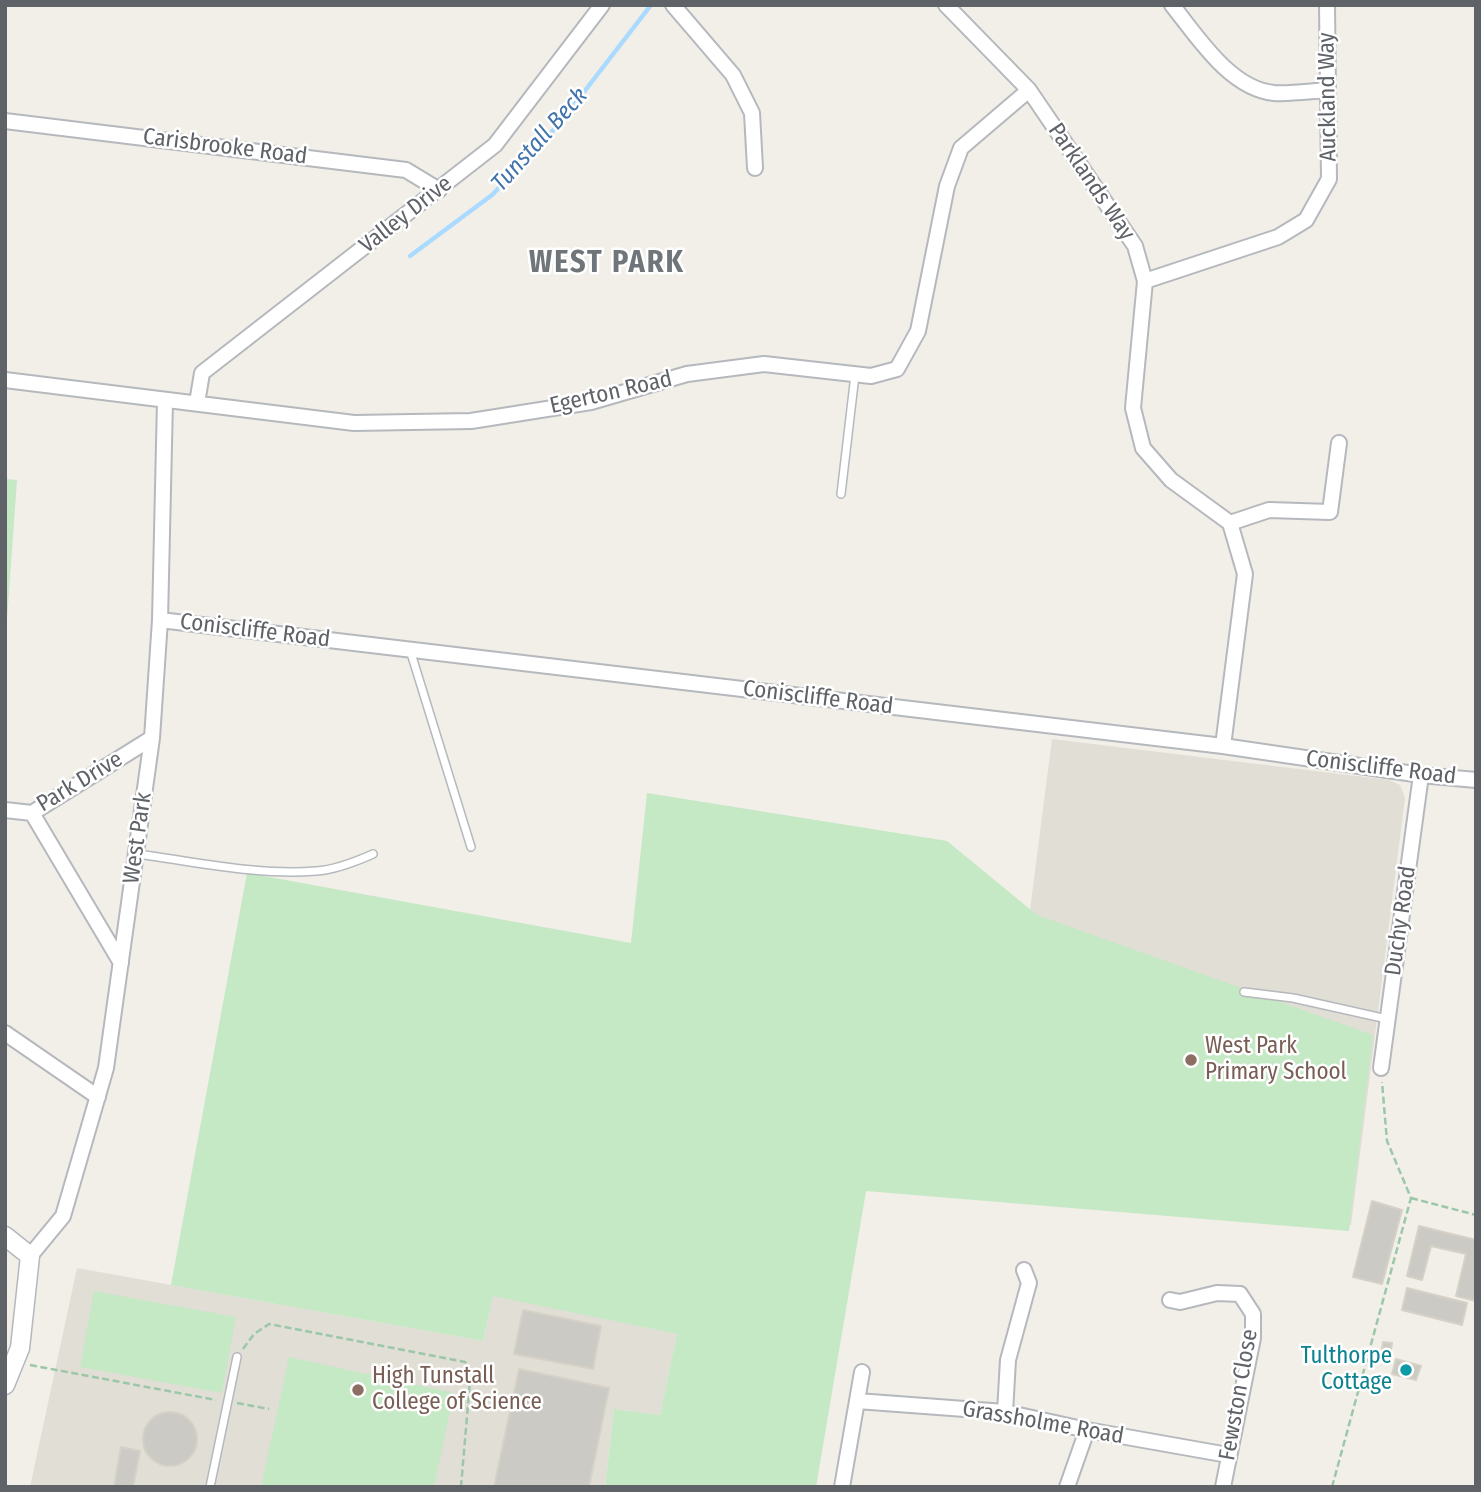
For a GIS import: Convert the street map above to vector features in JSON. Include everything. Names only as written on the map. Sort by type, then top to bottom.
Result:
[{"type":"street","name":"Valley Drive","points":[[197,403],[202,373],[495,145],[602,5]]},
{"type":"street","points":[[673,5],[733,75],[752,113],[755,168]]},
{"type":"street","name":"Parklands Way","points":[[946,5],[1029,90],[1135,246],[1145,281],[1133,408],[1143,448],[1171,481],[1230,523]]},
{"type":"street","points":[[1172,5],[1222,66],[1246,83],[1272,93],[1328,90]]},
{"type":"street","name":"Auckland Way","points":[[1145,281],[1278,237],[1306,220],[1329,179],[1326,5]]},
{"type":"street","name":"Egerton Road","points":[[5,380],[354,423],[471,421],[591,402],[687,374],[764,364],[871,376],[897,369],[918,331],[947,186],[961,148],[1029,90]]},
{"type":"street","name":"Carisbrooke Road","points":[[5,121],[406,170],[439,190]]},
{"type":"street","name":"West Park","points":[[30,1256],[63,1216],[106,1068],[152,738],[160,620],[165,401]]},
{"type":"street","points":[[1223,747],[1245,574],[1230,523],[1269,510],[1329,512],[1339,443]]},
{"type":"street","name":"Coniscliffe Road","points":[[160,620],[1223,747],[1421,775],[1476,780]]},
{"type":"street","name":"Park Drive","points":[[5,810],[32,813],[152,738]]},
{"type":"street","name":"Duchy Road","points":[[1381,1068],[1421,775]]},
{"type":"street","points":[[32,813],[121,963]]},
{"type":"street","points":[[5,1033],[97,1097]]},
{"type":"street","points":[[5,1236],[30,1256],[20,1348],[5,1385]]},
{"type":"street","points":[[1005,1412],[1008,1360],[1029,1283],[1024,1270]]},
{"type":"street","name":"Fewston Close","points":[[1170,1300],[1180,1302],[1217,1293],[1240,1294],[1253,1314],[1253,1338],[1223,1487]]},
{"type":"street","points":[[842,1487],[862,1372]]},
{"type":"street","name":"Grassholme Road","points":[[857,1401],[1005,1412],[1087,1430],[1228,1455]]},
{"type":"street","points":[[1067,1487],[1087,1430]]},
{"type":"lane","points":[[841,494],[855,374]]},
{"type":"lane","points":[[410,649],[471,847]]},
{"type":"lane","points":[[136,854],[263,870],[316,871],[354,863],[373,854]]},
{"type":"lane","points":[[1244,992],[1293,998],[1387,1020]]},
{"type":"lane","points":[[210,1487],[237,1357]]},
{"type":"path","points":[[1332,1487],[1411,1198],[1387,1141],[1381,1068]]},
{"type":"path","points":[[1411,1198],[1476,1215]]},
{"type":"path","points":[[237,1357],[254,1334],[269,1324],[465,1362],[471,1369],[461,1487]]},
{"type":"path","points":[[27,1365],[269,1409]]},
{"type":"shaded area","name":"West Park Primary School","points":[[1052,739],[1389,780],[1400,785],[1405,798],[1351,1225],[994,1190]]},
{"type":"shaded area","name":"High Tunstall College of Science","points":[[77,1268],[483,1341],[493,1295],[677,1334],[660,1415],[614,1409],[605,1487],[30,1487]]},
{"type":"green space","points":[[5,479],[17,480],[5,647]]},
{"type":"green space","points":[[647,793],[947,841],[1037,915],[1373,1035],[1349,1231],[866,1191],[816,1487],[605,1487],[614,1409],[660,1415],[677,1334],[493,1296],[483,1341],[171,1285],[247,873],[631,943]]},
{"type":"green space","points":[[94,1291],[236,1317],[222,1393],[80,1367]]},
{"type":"green space","points":[[289,1357],[454,1393],[434,1487],[261,1487]]},
{"type":"building","points":[[1372,1201],[1402,1210],[1382,1284],[1353,1277]]},
{"type":"building","points":[[1419,1226],[1476,1240],[1476,1301],[1456,1296],[1466,1254],[1431,1246],[1422,1280],[1407,1276]]},
{"type":"building","points":[[1407,1288],[1467,1303],[1462,1325],[1402,1310]]},
{"type":"building","points":[[523,1310],[601,1326],[593,1369],[514,1354]]},
{"type":"building","points":[[1383,1342],[1392,1343],[1390,1357],[1381,1356]]},
{"type":"building","name":"Tulthorpe Cottage","points":[[1396,1359],[1421,1366],[1416,1380],[1392,1374]]},
{"type":"building","points":[[519,1369],[609,1388],[589,1487],[494,1487]]},
{"type":"building","points":[[170,1412],[189,1420],[197,1439],[189,1458],[170,1466],[151,1458],[143,1439],[151,1420]]},
{"type":"building","points":[[121,1447],[140,1451],[133,1487],[114,1487]]},
{"type":"waterway","name":"Tunstall Beck","points":[[410,256],[492,195],[560,123],[651,5]]},
{"type":"place","name":"West Park Primary School","points":[[1191,1060]]},
{"type":"place","name":"Tulthorpe Cottage","points":[[1406,1370]]},
{"type":"place","name":"High Tunstall College of Science","points":[[358,1390]]},
{"type":"district","name":"WEST PARK","points":[[607,264]]}]
